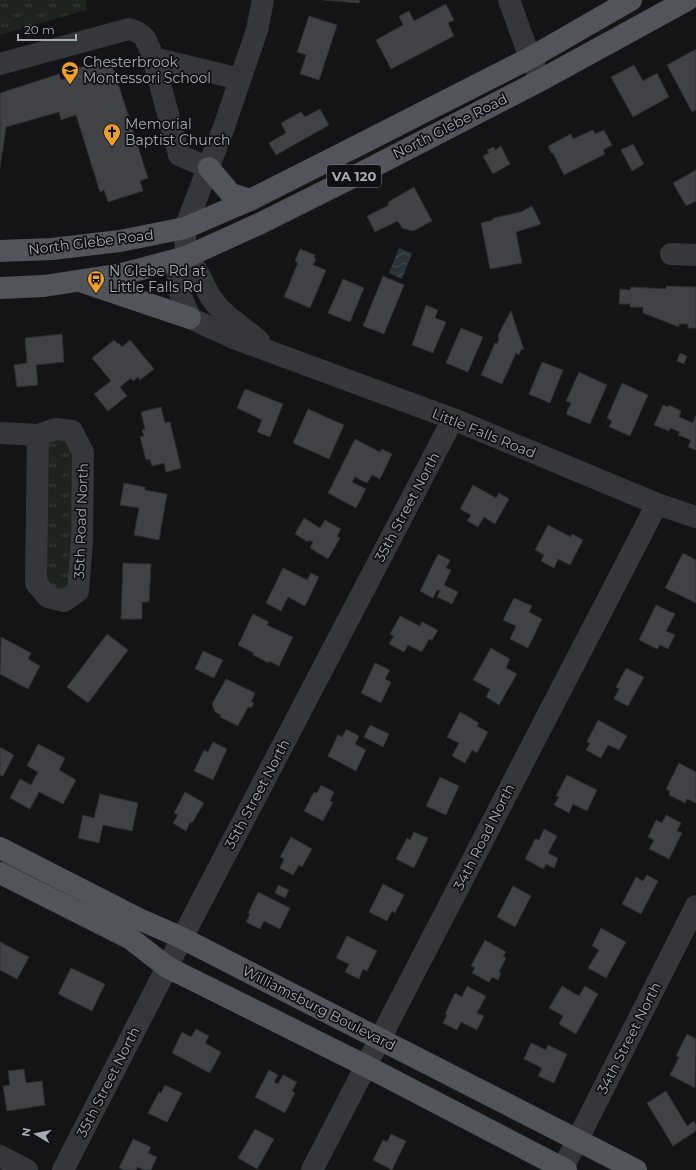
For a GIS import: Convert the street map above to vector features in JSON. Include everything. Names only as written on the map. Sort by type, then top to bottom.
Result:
[{"type":"main road","name":"North Glebe Road","points":[[0,251],[52,249],[120,241],[185,228],[250,200],[530,58],[631,0]]},
{"type":"main road","name":"North Glebe Road","points":[[0,288],[44,286],[122,274],[186,257],[268,219],[541,80],[687,0]]},
{"type":"main road","points":[[208,168],[231,194],[250,200]]},
{"type":"main road","points":[[80,281],[190,318]]},
{"type":"main road","name":"Williamsburg Boulevard","points":[[0,848],[139,919],[182,938],[636,1170]]},
{"type":"main road","points":[[0,873],[131,940],[167,967],[366,1066],[564,1169]]},
{"type":"street","points":[[190,318],[180,293],[178,274],[186,257],[185,228],[224,127],[257,30],[263,0]]},
{"type":"street","points":[[509,0],[530,58],[541,80]]},
{"type":"street","points":[[0,64],[129,28],[138,31],[146,38],[153,58],[179,155],[208,168]]},
{"type":"street","points":[[153,58],[240,79]]},
{"type":"street","points":[[671,254],[696,254]]},
{"type":"street","name":"Little Falls Road","points":[[186,257],[193,263],[213,300],[221,310],[251,334],[270,352]]},
{"type":"street","name":"Little Falls Road","points":[[190,318],[236,339],[453,419],[657,504],[696,517]]},
{"type":"street","name":"35th Street North","points":[[63,1170],[182,938],[453,419]]},
{"type":"street","name":"35th Road North","points":[[0,433],[38,435],[56,429],[72,431],[83,452],[82,542],[78,591],[64,601],[48,597],[36,583],[38,435]]},
{"type":"street","name":"34th Road North","points":[[312,1170],[657,504]]},
{"type":"street","name":"34th Street North","points":[[564,1169],[577,1139],[696,906]]},
{"type":"street","points":[[0,1156],[27,1170]]},
{"type":"green space","points":[[0,0],[86,0],[86,10],[0,35]]},
{"type":"green space","points":[[72,431],[78,591],[48,597],[38,435]]},
{"type":"water","points":[[399,248],[412,253],[402,279],[389,273]]},
{"type":"building","points":[[323,0],[360,0],[359,3]]},
{"type":"building","points":[[446,4],[454,20],[448,23],[454,36],[391,69],[376,40],[403,25],[399,16],[409,11],[414,21]]},
{"type":"building","points":[[309,16],[337,25],[319,80],[300,74],[306,55],[297,52]]},
{"type":"building","points":[[696,49],[696,110],[692,112],[667,65]]},
{"type":"building","name":"Memorial Baptist Church","points":[[110,58],[148,178],[140,181],[143,191],[108,202],[104,190],[100,192],[76,115],[61,120],[59,112],[6,127],[0,167],[0,93],[59,74],[61,80],[67,78],[65,72]]},
{"type":"building","points":[[634,65],[643,81],[657,73],[669,97],[633,117],[611,77]]},
{"type":"building","points":[[320,109],[329,125],[276,155],[269,143],[286,133],[281,123],[301,112],[305,117]]},
{"type":"building","points":[[593,130],[595,134],[604,130],[612,145],[603,150],[605,154],[564,175],[548,146],[571,134],[573,139]]},
{"type":"building","points":[[633,144],[644,164],[632,171],[621,150]]},
{"type":"building","points":[[501,146],[510,164],[493,174],[483,156],[489,153],[487,150],[494,147],[495,150]]},
{"type":"building","points":[[696,170],[696,201],[686,206],[673,183]]},
{"type":"building","points":[[414,187],[432,221],[413,231],[402,228],[398,221],[375,232],[367,216],[389,205],[388,202]]},
{"type":"building","points":[[532,206],[541,224],[516,232],[522,263],[490,269],[481,223],[493,220],[493,218],[521,212]]},
{"type":"building","points":[[300,249],[315,255],[314,258],[316,259],[313,265],[326,270],[310,308],[284,297],[298,263],[295,261]]},
{"type":"building","points":[[383,276],[404,285],[384,334],[363,326]]},
{"type":"building","points":[[343,279],[364,288],[350,322],[328,313]]},
{"type":"building","points":[[666,286],[696,287],[696,328],[688,328],[688,324],[679,324],[679,327],[643,313],[643,307],[630,307],[630,304],[619,304],[620,289],[630,290],[631,287],[666,289]]},
{"type":"building","points":[[426,305],[438,310],[435,318],[446,322],[433,353],[412,345]]},
{"type":"building","points":[[511,311],[524,350],[521,349],[519,355],[516,353],[502,384],[481,375],[495,343],[497,344],[499,340],[498,335]]},
{"type":"building","points":[[461,328],[483,337],[468,372],[446,363]]},
{"type":"building","points":[[62,334],[64,362],[36,365],[38,385],[17,387],[14,365],[27,363],[25,338]]},
{"type":"building","points":[[114,340],[122,347],[130,340],[154,369],[140,380],[138,377],[133,381],[131,378],[120,387],[127,396],[108,411],[94,394],[111,381],[92,358]]},
{"type":"building","points":[[680,353],[687,356],[684,364],[677,361]]},
{"type":"building","points":[[542,362],[563,370],[550,403],[529,394]]},
{"type":"building","points":[[579,372],[607,385],[590,424],[566,414],[571,403],[566,401]]},
{"type":"building","points":[[622,383],[648,395],[630,436],[609,427],[612,421],[607,418]]},
{"type":"building","points":[[245,389],[283,404],[270,437],[257,432],[262,420],[237,408]]},
{"type":"building","points":[[663,405],[668,407],[669,405],[681,411],[679,417],[693,423],[696,415],[696,450],[688,447],[691,440],[678,435],[680,432],[670,428],[669,431],[654,425]]},
{"type":"building","points":[[161,407],[165,423],[170,422],[181,468],[166,472],[164,463],[152,466],[150,459],[146,460],[140,437],[144,436],[142,430],[145,429],[141,412]]},
{"type":"building","points":[[308,409],[344,425],[329,459],[293,443]]},
{"type":"building","points":[[355,439],[380,452],[382,449],[392,454],[380,479],[372,475],[367,483],[355,477],[352,482],[366,489],[356,508],[328,493]]},
{"type":"building","points":[[124,483],[145,487],[145,490],[167,494],[159,540],[134,535],[139,508],[120,505]]},
{"type":"building","points":[[473,485],[496,498],[499,493],[509,499],[495,524],[484,517],[478,527],[467,521],[471,515],[460,509]]},
{"type":"building","points":[[304,518],[320,528],[325,520],[341,529],[337,536],[340,538],[328,559],[310,548],[313,542],[309,540],[308,542],[295,534]]},
{"type":"building","points":[[548,525],[571,537],[572,534],[583,540],[570,565],[558,559],[554,568],[541,561],[544,555],[535,550]]},
{"type":"building","points":[[683,553],[696,560],[696,603],[665,588]]},
{"type":"building","points":[[438,554],[450,560],[446,568],[451,570],[444,585],[458,592],[452,604],[437,597],[440,591],[437,590],[433,598],[420,591]]},
{"type":"building","points":[[123,563],[151,564],[149,602],[142,602],[142,619],[121,619]]},
{"type":"building","points":[[283,568],[307,580],[311,573],[319,577],[305,606],[288,597],[281,611],[266,603]]},
{"type":"building","points":[[514,598],[532,606],[529,612],[542,619],[528,648],[510,639],[516,626],[503,620]]},
{"type":"building","points":[[656,605],[675,614],[666,631],[675,635],[668,649],[660,645],[657,649],[639,640]]},
{"type":"building","points":[[253,614],[269,622],[267,625],[293,637],[279,666],[253,655],[254,653],[238,645]]},
{"type":"building","points":[[400,616],[420,626],[422,622],[438,630],[432,640],[429,639],[422,652],[408,645],[404,652],[389,644],[394,636],[390,634]]},
{"type":"building","points":[[107,634],[128,650],[88,703],[67,687]]},
{"type":"building","points":[[1,637],[31,653],[28,659],[40,666],[28,689],[0,674]]},
{"type":"building","points":[[491,648],[510,659],[506,668],[517,674],[499,705],[486,697],[490,689],[473,680]]},
{"type":"building","points":[[203,651],[223,660],[214,678],[195,669]]},
{"type":"building","points":[[375,663],[390,670],[385,679],[391,682],[381,703],[361,693]]},
{"type":"building","points":[[626,668],[644,677],[628,706],[614,699],[619,689],[616,687]]},
{"type":"building","points":[[226,679],[255,693],[251,702],[254,703],[251,708],[248,707],[238,726],[220,717],[221,715],[215,712],[212,704]]},
{"type":"building","points":[[460,712],[479,723],[477,726],[488,732],[477,753],[472,750],[465,763],[452,756],[459,743],[447,737]]},
{"type":"building","points":[[598,720],[627,736],[619,750],[608,745],[601,758],[586,750],[590,743],[587,742]]},
{"type":"building","points":[[370,725],[389,734],[383,747],[364,737]]},
{"type":"building","points":[[346,729],[359,736],[355,744],[366,750],[356,771],[328,756],[338,735],[342,737]]},
{"type":"building","points":[[213,742],[227,749],[213,780],[194,771],[204,750],[208,752]]},
{"type":"building","points":[[38,744],[65,758],[59,770],[76,780],[63,804],[39,792],[30,809],[10,798],[20,779],[31,785],[38,772],[27,766]]},
{"type":"building","points":[[0,747],[14,755],[3,776],[0,775]]},
{"type":"building","points":[[679,763],[696,772],[696,803],[687,799],[685,803],[669,795],[670,791],[666,789]]},
{"type":"building","points":[[567,775],[597,790],[587,811],[573,804],[569,813],[554,805],[559,797],[556,796]]},
{"type":"building","points":[[440,777],[459,786],[446,815],[426,806]]},
{"type":"building","points":[[321,785],[334,792],[330,801],[333,802],[323,821],[304,811],[314,792],[317,793]]},
{"type":"building","points":[[185,792],[204,803],[192,823],[190,822],[186,831],[173,823],[178,815],[174,813]]},
{"type":"building","points":[[100,794],[138,803],[132,831],[103,825],[99,843],[78,838],[83,815],[94,818]]},
{"type":"building","points":[[666,815],[681,823],[677,831],[682,833],[669,859],[649,849],[654,840],[648,837],[656,820],[662,823]]},
{"type":"building","points":[[544,829],[557,836],[548,853],[558,858],[554,868],[546,864],[543,869],[525,859],[535,839],[539,840]]},
{"type":"building","points":[[414,832],[428,838],[414,868],[396,859],[407,838],[410,840]]},
{"type":"building","points":[[291,837],[312,849],[302,867],[299,865],[293,875],[280,868],[284,859],[280,857]]},
{"type":"building","points":[[647,875],[658,881],[641,914],[622,904],[636,877],[643,881]]},
{"type":"building","points":[[383,884],[404,895],[395,913],[392,911],[387,921],[369,912]]},
{"type":"building","points":[[278,885],[289,890],[285,898],[275,893]]},
{"type":"building","points":[[513,886],[531,896],[515,927],[497,917]]},
{"type":"building","points":[[258,892],[290,908],[280,929],[264,921],[260,929],[246,922],[250,914],[248,913]]},
{"type":"building","points":[[601,928],[626,942],[606,978],[588,968],[599,950],[592,946]]},
{"type":"building","points":[[347,936],[377,951],[367,971],[363,969],[359,979],[345,972],[349,964],[336,958]]},
{"type":"building","points":[[485,940],[506,952],[503,956],[506,958],[499,972],[501,973],[498,980],[492,977],[489,982],[472,973],[475,968],[471,966]]},
{"type":"building","points":[[0,942],[29,957],[17,979],[0,970]]},
{"type":"building","points":[[71,968],[105,984],[92,1011],[58,994]]},
{"type":"building","points":[[467,986],[486,996],[477,1013],[484,1016],[477,1030],[461,1022],[457,1030],[443,1023],[447,1015],[445,1014],[455,993],[462,997]]},
{"type":"building","points":[[562,986],[579,996],[585,986],[598,994],[576,1034],[559,1024],[563,1016],[549,1008]]},
{"type":"building","points":[[196,1029],[209,1036],[205,1043],[221,1052],[210,1073],[172,1053],[182,1032],[191,1037]]},
{"type":"building","points":[[687,1034],[696,1039],[695,1088],[670,1075],[679,1057],[676,1056]]},
{"type":"building","points":[[531,1043],[546,1050],[548,1045],[567,1054],[554,1083],[538,1076],[542,1068],[524,1059]]},
{"type":"building","points":[[24,1069],[26,1083],[42,1081],[45,1105],[7,1111],[3,1086],[10,1085],[8,1071]]},
{"type":"building","points":[[269,1070],[278,1075],[274,1082],[278,1084],[283,1075],[297,1082],[292,1091],[295,1093],[285,1113],[255,1097]]},
{"type":"building","points":[[165,1085],[182,1093],[167,1122],[148,1113],[159,1092],[161,1093]]},
{"type":"building","points":[[666,1091],[687,1126],[694,1121],[696,1125],[696,1131],[673,1146],[647,1103]]},
{"type":"building","points":[[255,1129],[274,1139],[257,1169],[238,1158]]},
{"type":"building","points":[[391,1134],[406,1141],[392,1170],[373,1160],[383,1140],[387,1142]]},
{"type":"building","points":[[133,1139],[151,1147],[148,1153],[157,1157],[151,1170],[144,1170],[137,1167],[136,1170],[124,1170],[119,1168]]},
{"type":"place","name":"Chesterbrook Montessori School","points":[[70,85]]},
{"type":"place","name":"Memorial Baptist Church","points":[[112,147]]},
{"type":"place","name":"N Glebe Rd at Little Falls Rd","points":[[96,294]]}]
